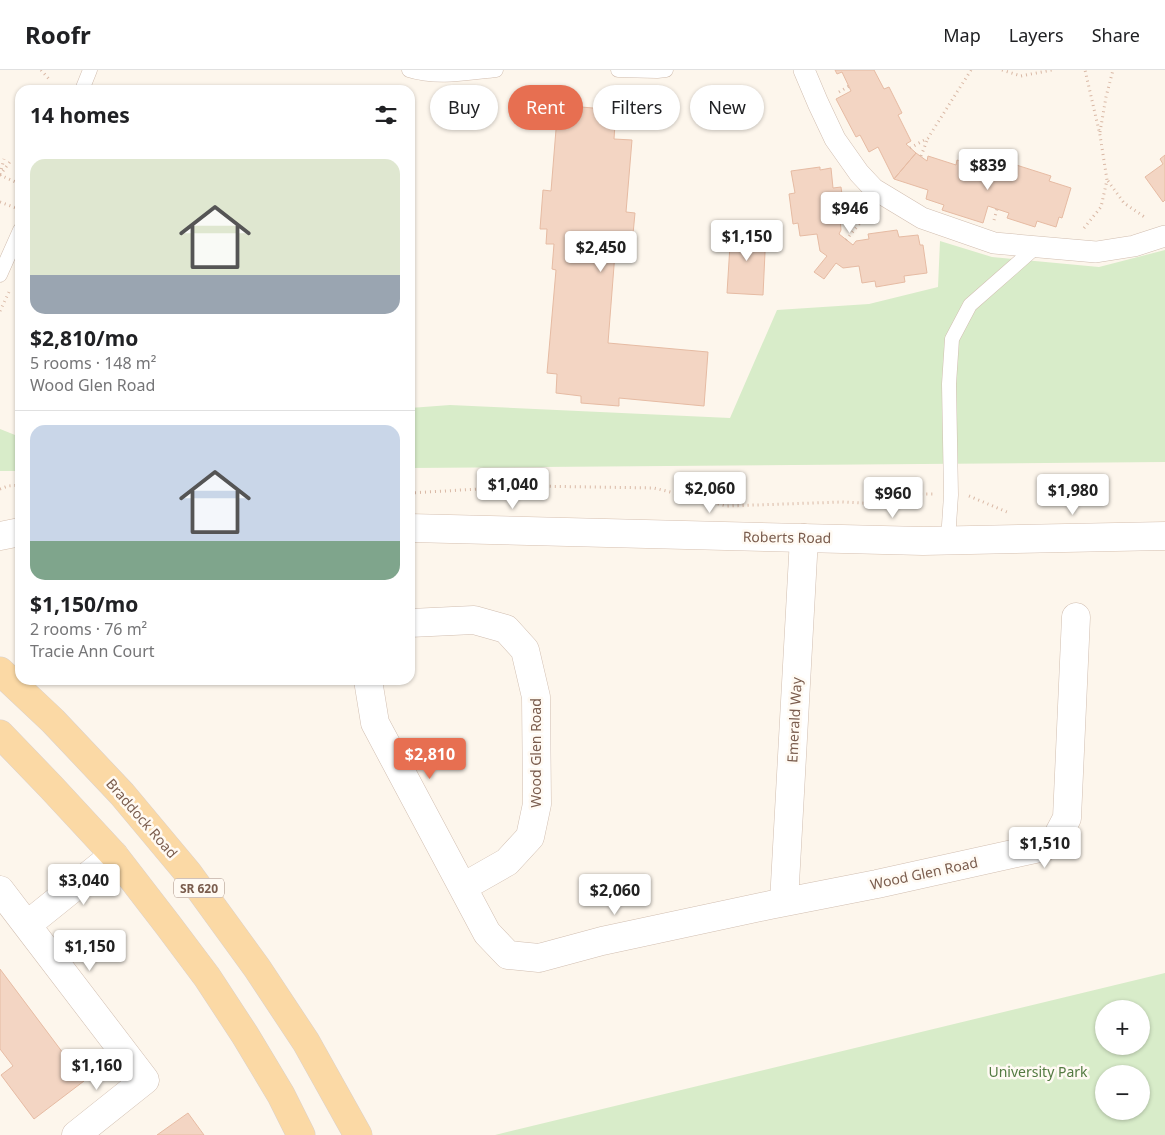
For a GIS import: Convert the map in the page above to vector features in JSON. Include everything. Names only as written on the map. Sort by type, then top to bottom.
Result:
[{"type":"main road","name":"Braddock Road","points":[[0,671],[52,721],[122,794],[188,873],[257,968],[306,1042],[358,1135]]},
{"type":"main road","points":[[0,734],[114,855],[207,977],[281,1095],[301,1135]]},
{"type":"street","points":[[804,70],[835,139],[859,174],[874,189],[922,218],[994,243],[1096,252],[1134,246],[1165,236]]},
{"type":"street","name":"Roberts Road","points":[[415,528],[922,541],[1165,536]]},
{"type":"street","points":[[0,536],[15,533]]},
{"type":"street","name":"Emerald Way","points":[[780,903],[804,538]]},
{"type":"street","name":"Wood Glen Road","points":[[369,685],[375,723],[487,933],[508,955],[539,958],[602,941],[1044,847],[1058,837],[1067,818],[1076,617]]},
{"type":"street","name":"Wood Glen Road","points":[[415,623],[474,620],[506,629],[525,650],[536,697],[537,804],[530,837],[507,862],[463,887]]},
{"type":"street","points":[[27,925],[114,855]]},
{"type":"street","points":[[0,890],[145,1080],[76,1135]]},
{"type":"lane","points":[[84,85],[90,70]]},
{"type":"lane","points":[[408,70],[421,74],[445,75],[496,70]]},
{"type":"lane","points":[[618,70],[657,72],[666,70]]},
{"type":"lane","points":[[0,275],[15,241]]},
{"type":"lane","points":[[948,540],[951,495],[949,384],[952,340],[970,305],[1045,248]]},
{"type":"path","points":[[41,70],[49,79]]},
{"type":"path","points":[[921,156],[928,138],[971,70]]},
{"type":"path","points":[[1002,70],[1021,76],[1052,70]]},
{"type":"path","points":[[1045,248],[1086,226],[1101,208],[1107,180],[1100,135],[1085,70]]},
{"type":"path","points":[[1100,135],[1106,97],[1113,70]]},
{"type":"path","points":[[910,148],[928,138]]},
{"type":"path","points":[[0,175],[4,159]]},
{"type":"path","points":[[0,175],[12,160]]},
{"type":"path","points":[[0,175],[15,182]]},
{"type":"path","points":[[1107,180],[1124,202],[1150,221]]},
{"type":"path","points":[[846,240],[883,195]]},
{"type":"path","points":[[0,202],[15,208]]},
{"type":"path","points":[[0,489],[15,485]]},
{"type":"path","points":[[415,493],[531,486],[654,488],[727,506],[842,502],[880,504],[922,494],[968,496],[1014,513]]},
{"type":"green space","points":[[940,241],[992,257],[1099,267],[1165,250],[1165,462],[415,468],[415,408],[450,405],[730,418],[777,310],[869,304],[938,287]]},
{"type":"green space","points":[[0,429],[15,435],[15,471],[0,471]]},
{"type":"green space","name":"University Park","points":[[1165,973],[1165,1135],[495,1135]]},
{"type":"building","points":[[835,70],[874,70],[884,89],[889,87],[902,113],[898,115],[911,141],[906,144],[916,153],[894,179],[878,147],[869,152],[860,135],[856,137],[836,99],[851,91],[842,72],[837,74]]},
{"type":"building","points":[[583,107],[593,108],[593,130],[615,130],[614,139],[632,140],[626,212],[635,213],[631,255],[615,253],[608,343],[708,352],[704,406],[619,398],[619,406],[581,403],[581,396],[556,393],[557,374],[547,373],[556,270],[552,269],[554,244],[546,244],[547,229],[540,229],[543,190],[551,191],[556,130],[583,130]]},
{"type":"building","points":[[916,153],[927,161],[928,156],[956,165],[957,160],[985,169],[984,174],[1005,180],[1010,163],[1051,176],[1049,181],[1071,188],[1062,218],[1059,217],[1056,227],[1037,221],[1035,227],[1007,218],[1009,213],[988,206],[983,223],[942,210],[944,205],[926,199],[928,190],[894,179]]},
{"type":"building","points":[[1165,155],[1165,200],[1163,202],[1145,177],[1163,164],[1160,159]]},
{"type":"building","points":[[820,167],[820,170],[831,168],[833,188],[841,187],[845,216],[840,217],[841,230],[839,234],[853,245],[856,241],[869,239],[868,234],[897,230],[899,237],[918,235],[920,245],[923,245],[927,273],[904,276],[905,282],[876,287],[875,281],[862,283],[859,266],[843,268],[836,263],[824,279],[814,272],[827,256],[820,251],[817,234],[800,236],[798,223],[793,224],[789,194],[795,193],[791,171]]},
{"type":"building","points":[[731,229],[766,231],[763,295],[727,293]]},
{"type":"building","points":[[0,969],[84,1081],[34,1119],[1,1075],[13,1066],[0,1049]]},
{"type":"building","points":[[188,1113],[204,1135],[157,1135]]}]
